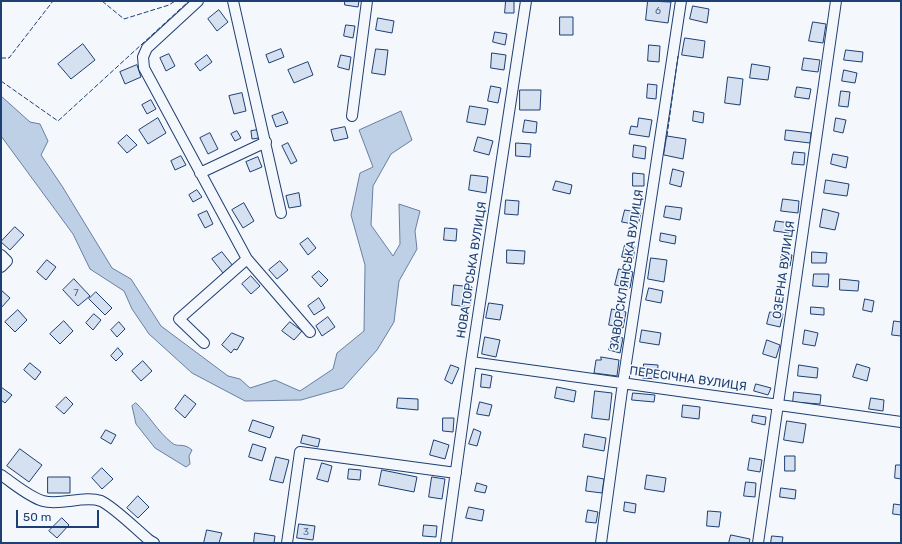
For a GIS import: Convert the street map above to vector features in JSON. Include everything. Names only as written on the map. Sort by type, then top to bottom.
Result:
[{"type":"street","points":[[198,1],[148,48],[143,57],[144,68],[247,258],[310,332]]},
{"type":"street","points":[[233,1],[281,213]]},
{"type":"street","points":[[352,116],[367,1]]},
{"type":"street","name":"НОВАТОРСЬКА ВУЛИЦЯ","points":[[446,543],[471,362],[526,1]]},
{"type":"street","name":"ЗАВОРСКЛЯНСЬКА ВУЛИЦЯ","points":[[601,543],[623,383],[681,1]]},
{"type":"street","name":"ОЗЕРНА ВУЛИЦЯ","points":[[758,543],[836,1]]},
{"type":"street","points":[[200,173],[266,142]]},
{"type":"street","points":[[1,255],[7,261],[1,267]]},
{"type":"street","points":[[204,343],[180,319],[247,258]]},
{"type":"street","name":"ПЕРЕСІЧНА ВУЛИЦЯ","points":[[471,362],[901,422]]},
{"type":"street","points":[[287,543],[300,452],[456,473]]},
{"type":"street","points":[[1,475],[35,498],[43,501],[100,501],[108,505],[154,543]]},
{"type":"water","points":[[1,96],[30,122],[40,124],[48,141],[41,155],[62,186],[112,268],[131,279],[161,326],[228,376],[240,379],[250,388],[275,380],[300,391],[333,369],[337,353],[364,331],[365,265],[351,215],[360,173],[373,167],[359,130],[401,111],[412,140],[391,154],[373,186],[371,225],[393,256],[400,244],[399,204],[420,211],[415,231],[417,249],[399,281],[394,322],[377,350],[343,388],[301,400],[245,401],[192,373],[149,334],[132,309],[124,291],[90,269],[73,234],[1,136]]},
{"type":"water","points":[[136,403],[172,443],[186,446],[192,450],[189,456],[190,464],[186,467],[155,448],[136,424],[132,406]]},
{"type":"building","points":[[345,1],[359,1],[358,7],[345,5]]},
{"type":"building","points":[[506,1],[514,1],[514,13],[505,13]]},
{"type":"building","points":[[648,1],[671,2],[668,23],[646,20]]},
{"type":"building","points":[[693,6],[709,9],[707,23],[690,19]]},
{"type":"building","points":[[219,10],[228,22],[217,31],[208,19]]},
{"type":"building","points":[[560,17],[573,17],[573,35],[560,35]]},
{"type":"building","points":[[378,18],[394,21],[392,33],[376,30]]},
{"type":"building","points":[[813,22],[826,24],[823,43],[809,41]]},
{"type":"building","points":[[346,25],[355,26],[353,38],[344,36]]},
{"type":"building","points":[[495,32],[507,34],[505,45],[493,42]]},
{"type":"building","points":[[685,38],[705,41],[703,58],[682,55]]},
{"type":"building","points":[[83,44],[95,60],[71,79],[58,64]]},
{"type":"building","points":[[649,45],[660,46],[659,62],[648,61]]},
{"type":"building","points":[[281,49],[284,57],[269,63],[266,55]]},
{"type":"building","points":[[376,49],[388,50],[385,75],[372,73]]},
{"type":"building","points":[[846,50],[863,52],[862,62],[844,60]]},
{"type":"building","points":[[492,53],[506,55],[504,70],[491,68]]},
{"type":"building","points":[[169,54],[175,66],[166,71],[160,58]]},
{"type":"building","points":[[207,55],[212,62],[200,71],[195,64]]},
{"type":"building","points":[[341,55],[351,57],[349,70],[338,67]]},
{"type":"building","points":[[804,58],[820,60],[818,72],[802,70]]},
{"type":"building","points":[[308,62],[313,75],[294,83],[288,70]]},
{"type":"building","points":[[752,64],[770,67],[768,80],[750,78]]},
{"type":"building","points":[[137,65],[141,77],[125,84],[120,72]]},
{"type":"building","points":[[844,70],[857,73],[855,83],[842,81]]},
{"type":"building","points":[[728,77],[743,79],[740,105],[725,103]]},
{"type":"building","points":[[648,84],[657,85],[656,99],[647,98]]},
{"type":"building","points":[[491,86],[501,88],[498,103],[488,101]]},
{"type":"building","points":[[797,87],[811,89],[809,99],[795,97]]},
{"type":"building","points":[[520,90],[541,90],[540,110],[520,110]]},
{"type":"building","points":[[841,91],[850,92],[848,107],[839,106]]},
{"type":"building","points":[[242,93],[246,111],[234,114],[229,96]]},
{"type":"building","points":[[151,100],[156,109],[147,114],[142,105]]},
{"type":"building","points":[[470,106],[488,109],[485,125],[467,122]]},
{"type":"building","points":[[694,111],[704,113],[703,123],[693,121]]},
{"type":"building","points":[[283,112],[288,123],[276,127],[272,116]]},
{"type":"building","points":[[158,118],[166,133],[148,144],[139,130]]},
{"type":"building","points":[[639,118],[652,120],[649,137],[629,134],[631,126],[637,127]]},
{"type":"building","points":[[836,118],[846,120],[843,133],[834,131]]},
{"type":"building","points":[[525,120],[537,122],[536,133],[523,132]]},
{"type":"building","points":[[345,127],[348,138],[334,141],[331,130]]},
{"type":"building","points":[[258,130],[259,138],[252,139],[251,131]]},
{"type":"building","points":[[786,130],[811,133],[810,143],[785,140]]},
{"type":"building","points":[[237,131],[241,138],[235,141],[231,134]]},
{"type":"building","points":[[210,133],[218,149],[208,154],[200,138]]},
{"type":"building","points":[[127,135],[137,145],[127,153],[118,143]]},
{"type":"building","points":[[667,136],[686,139],[683,159],[664,155]]},
{"type":"building","points":[[478,137],[493,141],[489,155],[474,151]]},
{"type":"building","points":[[288,143],[297,161],[291,164],[282,146]]},
{"type":"building","points":[[516,143],[531,144],[530,157],[516,156]]},
{"type":"building","points":[[634,145],[646,147],[645,159],[633,157]]},
{"type":"building","points":[[794,152],[805,153],[804,165],[792,164]]},
{"type":"building","points":[[833,154],[848,157],[846,168],[831,164]]},
{"type":"building","points":[[181,156],[186,165],[175,170],[171,161]]},
{"type":"building","points":[[258,157],[262,167],[250,172],[246,162]]},
{"type":"building","points":[[673,169],[684,172],[681,187],[670,184]]},
{"type":"building","points":[[633,173],[644,174],[644,186],[633,186]]},
{"type":"building","points":[[471,175],[488,177],[486,193],[469,190]]},
{"type":"building","points":[[826,180],[849,184],[847,196],[824,193]]},
{"type":"building","points":[[556,181],[572,185],[570,194],[553,190]]},
{"type":"building","points":[[197,190],[202,197],[193,202],[189,195]]},
{"type":"building","points":[[299,193],[301,206],[289,208],[286,196]]},
{"type":"building","points":[[783,199],[799,201],[798,213],[781,211]]},
{"type":"building","points":[[506,200],[519,201],[518,215],[505,214]]},
{"type":"building","points":[[244,203],[254,221],[243,228],[232,210]]},
{"type":"building","points":[[666,206],[682,208],[680,220],[664,217]]},
{"type":"building","points":[[823,209],[839,213],[835,230],[820,227]]},
{"type":"building","points":[[625,210],[641,213],[638,225],[622,222]]},
{"type":"building","points":[[207,211],[213,224],[205,228],[198,215]]},
{"type":"building","points":[[776,221],[790,223],[789,233],[774,231]]},
{"type":"building","points":[[15,227],[24,235],[10,250],[1,242]]},
{"type":"building","points":[[445,228],[457,229],[456,241],[444,240]]},
{"type":"building","points":[[661,233],[676,236],[675,244],[660,241]]},
{"type":"building","points":[[308,238],[316,248],[308,255],[300,244]]},
{"type":"building","points":[[625,245],[635,247],[633,259],[622,257]]},
{"type":"building","points":[[507,250],[525,251],[524,264],[507,263]]},
{"type":"building","points":[[222,252],[233,266],[223,273],[212,259]]},
{"type":"building","points":[[812,252],[827,253],[826,263],[812,263]]},
{"type":"building","points":[[782,254],[792,255],[790,266],[780,264]]},
{"type":"building","points":[[651,258],[667,260],[664,282],[648,279]]},
{"type":"building","points":[[47,260],[56,267],[46,280],[37,272]]},
{"type":"building","points":[[280,261],[288,270],[277,279],[269,270]]},
{"type":"building","points":[[619,269],[633,272],[630,288],[615,285]]},
{"type":"building","points":[[319,271],[328,280],[321,287],[312,277]]},
{"type":"building","points":[[814,274],[829,274],[828,287],[813,286]]},
{"type":"building","points":[[251,276],[260,286],[251,294],[242,284]]},
{"type":"building","points":[[74,279],[90,296],[78,306],[63,290]]},
{"type":"building","points":[[840,279],[859,281],[858,291],[840,290]]},
{"type":"building","points":[[454,285],[472,287],[470,307],[452,305]]},
{"type":"building","points":[[649,288],[663,291],[661,303],[646,300]]},
{"type":"building","points":[[1,290],[10,298],[1,308]]},
{"type":"building","points":[[96,292],[112,308],[105,315],[89,299]]},
{"type":"building","points":[[319,298],[325,308],[314,315],[308,306]]},
{"type":"building","points":[[865,299],[874,301],[872,312],[863,310]]},
{"type":"building","points":[[489,303],[503,305],[500,320],[486,318]]},
{"type":"building","points":[[811,307],[824,308],[824,315],[811,314]]},
{"type":"building","points":[[612,309],[626,312],[623,328],[609,325]]},
{"type":"building","points":[[18,310],[27,320],[15,332],[5,322]]},
{"type":"building","points":[[770,312],[783,314],[780,327],[767,324]]},
{"type":"building","points":[[94,314],[101,320],[93,330],[86,323]]},
{"type":"building","points":[[328,317],[335,327],[322,336],[316,326]]},
{"type":"building","points":[[64,321],[73,331],[60,344],[50,334]]},
{"type":"building","points":[[894,321],[901,322],[901,336],[892,335]]},
{"type":"building","points":[[119,322],[125,329],[117,337],[111,330]]},
{"type":"building","points":[[290,322],[302,331],[294,340],[282,331]]},
{"type":"building","points":[[642,330],[661,333],[659,345],[640,342]]},
{"type":"building","points":[[805,330],[818,333],[815,346],[803,344]]},
{"type":"building","points":[[232,333],[244,338],[237,350],[234,349],[231,353],[222,345]]},
{"type":"building","points":[[613,336],[623,338],[620,353],[609,350]]},
{"type":"building","points":[[485,337],[500,340],[496,357],[482,354]]},
{"type":"building","points":[[767,340],[780,345],[776,358],[763,354]]},
{"type":"building","points":[[118,348],[123,354],[116,361],[111,356]]},
{"type":"building","points":[[601,357],[619,360],[617,376],[594,373],[596,360],[601,360]]},
{"type":"building","points":[[143,361],[152,371],[141,381],[132,371]]},
{"type":"building","points":[[30,363],[41,372],[35,380],[24,370]]},
{"type":"building","points":[[644,364],[658,365],[657,379],[643,378]]},
{"type":"building","points":[[857,364],[870,368],[867,381],[853,377]]},
{"type":"building","points":[[451,365],[459,368],[452,384],[445,380]]},
{"type":"building","points":[[799,365],[818,368],[817,378],[798,376]]},
{"type":"building","points":[[482,374],[492,376],[490,388],[481,387]]},
{"type":"building","points":[[756,384],[771,388],[768,395],[754,391]]},
{"type":"building","points":[[1,387],[12,395],[5,403],[1,400]]},
{"type":"building","points":[[557,387],[576,391],[574,402],[555,398]]},
{"type":"building","points":[[595,391],[612,393],[609,420],[592,418]]},
{"type":"building","points":[[794,392],[821,395],[820,404],[793,402]]},
{"type":"building","points":[[633,393],[655,395],[654,402],[632,400]]},
{"type":"building","points":[[185,395],[196,404],[185,418],[175,409]]},
{"type":"building","points":[[66,397],[73,404],[64,414],[56,407]]},
{"type":"building","points":[[398,398],[418,399],[418,410],[397,408]]},
{"type":"building","points":[[871,398],[884,400],[883,411],[869,409]]},
{"type":"building","points":[[480,402],[492,405],[489,416],[477,414]]},
{"type":"building","points":[[683,405],[700,407],[699,419],[682,417]]},
{"type":"building","points":[[753,415],[766,417],[765,425],[752,422]]},
{"type":"building","points":[[443,418],[454,418],[453,432],[443,431]]},
{"type":"building","points":[[253,420],[274,427],[270,438],[249,431]]},
{"type":"building","points":[[787,421],[806,424],[803,443],[784,440]]},
{"type":"building","points":[[474,429],[481,432],[477,446],[469,444]]},
{"type":"building","points":[[106,430],[116,435],[111,444],[101,438]]},
{"type":"building","points":[[585,434],[606,438],[604,451],[583,447]]},
{"type":"building","points":[[303,435],[320,439],[318,447],[301,443]]},
{"type":"building","points":[[434,440],[449,445],[445,459],[430,455]]},
{"type":"building","points":[[253,444],[266,448],[262,461],[249,457]]},
{"type":"building","points":[[20,449],[42,465],[29,482],[7,466]]},
{"type":"building","points":[[785,456],[795,456],[795,471],[785,471]]},
{"type":"building","points":[[276,457],[289,460],[283,483],[270,480]]},
{"type":"building","points":[[750,458],[762,460],[760,472],[748,470]]},
{"type":"building","points":[[322,463],[332,466],[328,482],[317,479]]},
{"type":"building","points":[[896,465],[901,465],[901,479],[895,478]]},
{"type":"building","points":[[102,468],[113,479],[102,489],[92,478]]},
{"type":"building","points":[[349,469],[361,470],[360,480],[348,479]]},
{"type":"building","points":[[382,470],[417,477],[414,492],[379,485]]},
{"type":"building","points":[[647,475],[666,478],[664,492],[645,489]]},
{"type":"building","points":[[588,476],[604,479],[602,493],[586,491]]},
{"type":"building","points":[[48,477],[70,477],[70,493],[48,493]]},
{"type":"building","points":[[432,477],[445,479],[442,499],[429,497]]},
{"type":"building","points":[[746,482],[756,483],[755,497],[744,496]]},
{"type":"building","points":[[477,483],[487,486],[485,493],[475,491]]},
{"type":"building","points":[[781,488],[796,490],[795,499],[780,497]]},
{"type":"building","points":[[138,496],[149,507],[138,518],[127,508]]},
{"type":"building","points":[[625,502],[636,504],[635,513],[624,511]]},
{"type":"building","points":[[894,504],[901,505],[901,515],[893,514]]},
{"type":"building","points":[[469,507],[484,510],[482,521],[466,518]]},
{"type":"building","points":[[588,510],[598,512],[596,523],[586,522]]},
{"type":"building","points":[[708,511],[721,512],[719,527],[707,526]]},
{"type":"building","points":[[62,518],[69,525],[57,538],[49,531]]},
{"type":"building","points":[[299,524],[315,526],[313,540],[297,538]]},
{"type":"building","points":[[424,525],[437,526],[436,537],[423,536]]},
{"type":"building","points":[[207,530],[222,533],[219,543],[204,543]]},
{"type":"building","points":[[255,533],[275,536],[274,543],[254,543]]},
{"type":"building","points":[[731,535],[750,539],[749,543],[729,543]]},
{"type":"building","points":[[772,536],[783,537],[782,543],[771,543]]},
{"type":"fence","points":[[1,58],[9,58],[53,1]]},
{"type":"fence","points":[[102,1],[124,19],[169,5],[175,1]]},
{"type":"fence","points":[[1,81],[58,121],[189,1]]},
{"type":"fence","points":[[667,136],[678,56]]}]
